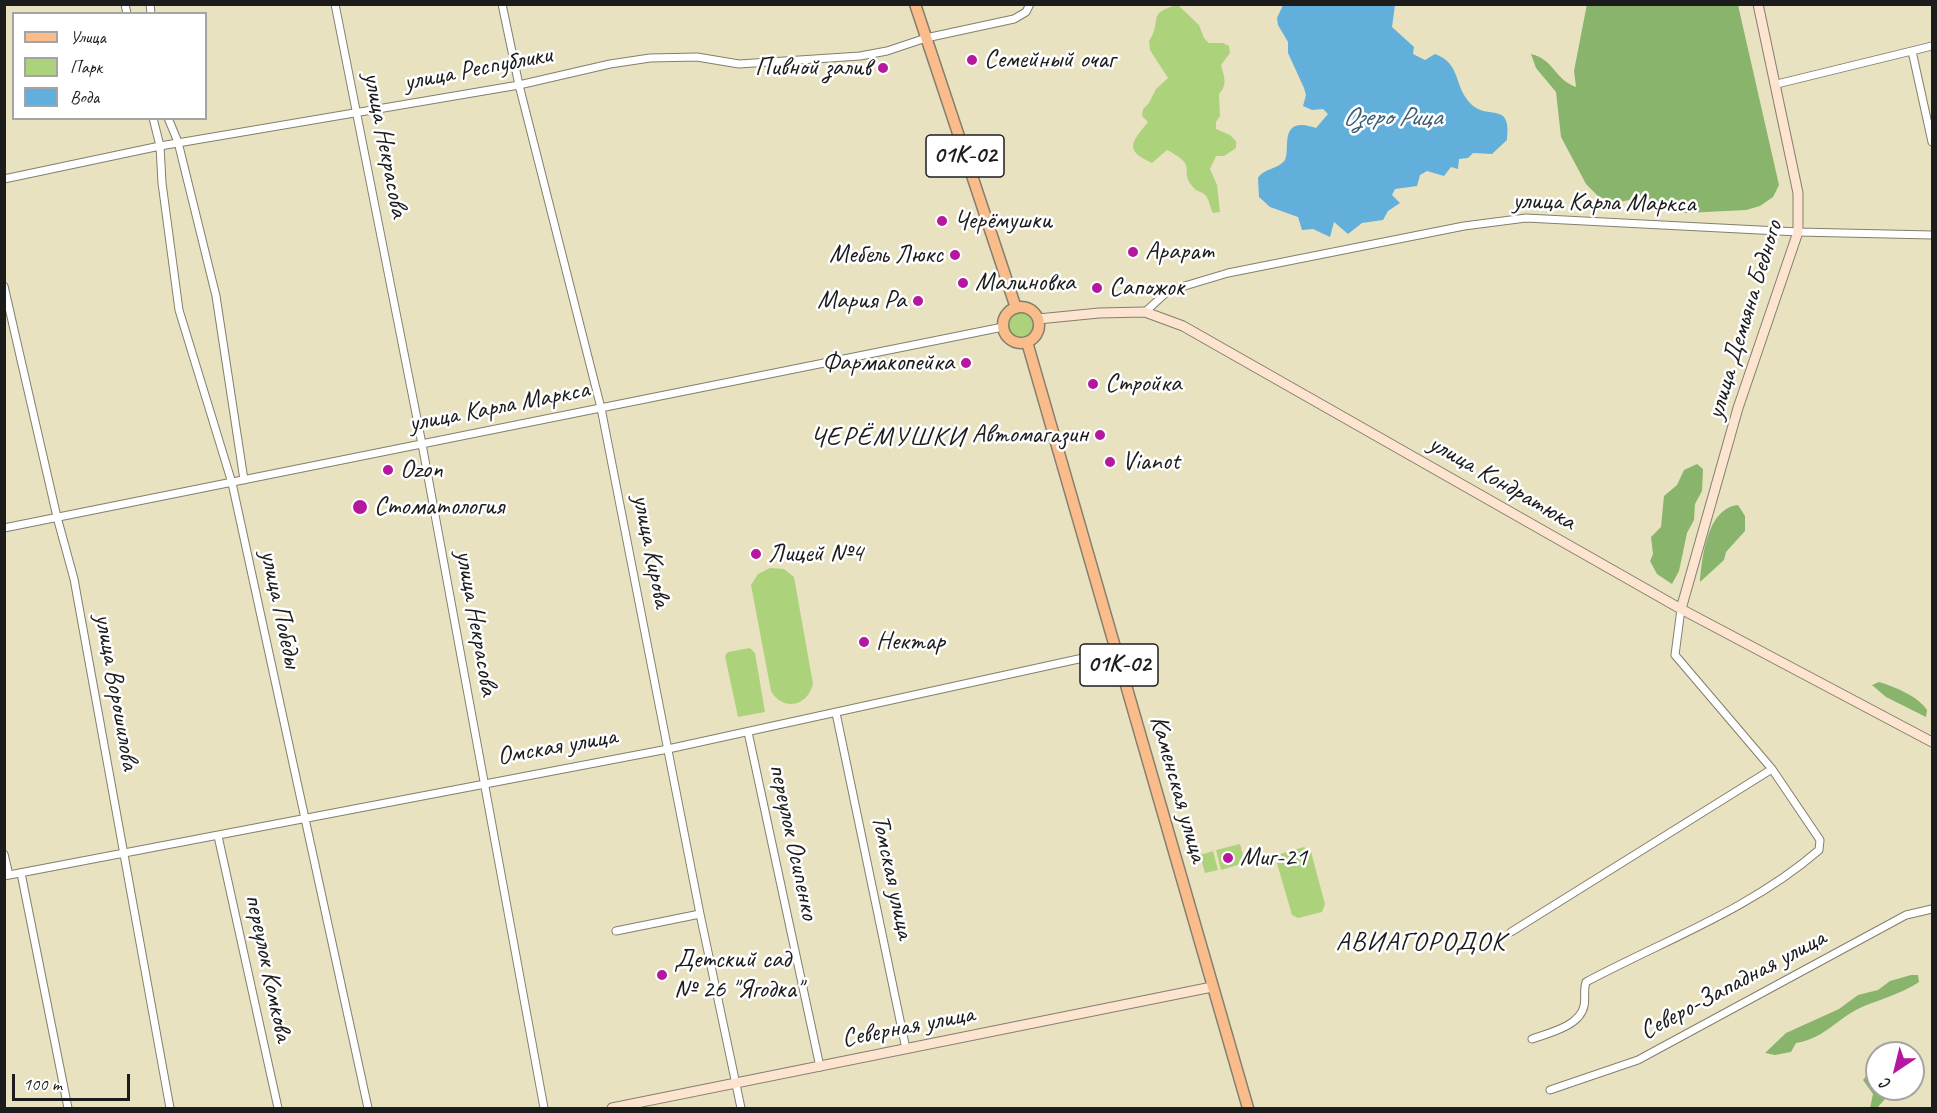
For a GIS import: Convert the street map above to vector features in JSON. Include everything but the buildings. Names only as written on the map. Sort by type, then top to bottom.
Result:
[{"type":"main road","name":"01К-02","points":[[915,4],[1016,308]]},
{"type":"main road","points":[[1016,308],[1032,311],[1038,320],[1038,330],[1027,342],[1011,341],[1003,327],[1007,313],[1016,308]]},
{"type":"main road","name":"Каменская улица","points":[[1027,342],[1248,1108]]},
{"type":"street","name":"улица Некрасова","points":[[335,4],[422,444],[544,1108]]},
{"type":"street","name":"улица Кирова","points":[[502,4],[519,85],[602,408],[700,914],[741,1108]]},
{"type":"street","name":"улица Республики","points":[[4,179],[178,142],[519,85],[610,64],[650,58],[697,57],[740,64],[860,56],[886,51],[926,38],[1014,20],[1026,12],[1030,4]]},
{"type":"street","name":"улица Демьяна Бедного","points":[[1681,609],[1738,408],[1798,232],[1798,193],[1777,84],[1758,4]]},
{"type":"street","points":[[1777,84],[1932,46]]},
{"type":"street","points":[[1912,51],[1932,142]]},
{"type":"street","name":"улица Победы","points":[[154,120],[160,146],[162,183],[179,310],[232,483],[303,819],[368,1108]]},
{"type":"street","points":[[169,120],[178,142],[216,296],[244,480]]},
{"type":"street","name":"улица Карла Маркса","points":[[1145,312],[1168,291],[1228,273],[1464,226],[1526,218],[1798,232],[1932,235]]},
{"type":"street","name":"улица Ворошилова","points":[[4,286],[57,517],[74,579],[170,1108]]},
{"type":"street","name":"улица Кондратюка","points":[[1038,320],[1099,313],[1145,312],[1183,326],[1681,609],[1932,742]]},
{"type":"street","name":"улица Карла Маркса","points":[[4,528],[1003,327]]},
{"type":"street","points":[[1533,1039],[1570,1024],[1579,1017],[1584,1009],[1583,992],[1586,982],[1700,927],[1748,899],[1819,850],[1820,840],[1772,769],[1675,655],[1681,609]]},
{"type":"street","name":"Омская улица","points":[[7,876],[484,782],[668,749],[1115,651]]},
{"type":"street","name":"Томская улица","points":[[836,712],[906,1049]]},
{"type":"street","name":"переулок Осипенко","points":[[748,732],[820,1067]]},
{"type":"street","points":[[1511,932],[1772,769]]},
{"type":"street","name":"переулок Комкова","points":[[218,836],[278,1108]]},
{"type":"street","points":[[4,854],[7,876]]},
{"type":"street","points":[[21,873],[68,1108]]},
{"type":"street","name":"Северо-Западная улица","points":[[1550,1090],[1638,1060],[1906,915],[1932,909]]},
{"type":"street","points":[[616,931],[700,914]]},
{"type":"street","name":"Северная улица","points":[[612,1108],[1212,987]]},
{"type":"green space","points":[[1587,4],[1738,5],[1779,185],[1773,197],[1760,206],[1746,210],[1686,213],[1629,200],[1614,203],[1598,196],[1586,184],[1561,137],[1556,92],[1536,68],[1531,54],[1545,60],[1563,79],[1576,87],[1574,71]]},
{"type":"green space","points":[[1178,5],[1199,25],[1204,38],[1209,43],[1223,43],[1229,46],[1230,53],[1221,65],[1224,84],[1219,94],[1220,116],[1216,122],[1216,129],[1230,135],[1236,141],[1236,148],[1224,156],[1216,156],[1210,169],[1217,185],[1220,212],[1213,213],[1206,196],[1193,187],[1187,176],[1186,164],[1183,160],[1167,150],[1152,163],[1134,150],[1135,140],[1148,122],[1142,116],[1143,109],[1156,89],[1168,78],[1150,50],[1149,41],[1158,15]]},
{"type":"green space","points":[[1021,309],[1032,314],[1037,325],[1032,336],[1021,341],[1010,336],[1005,325],[1010,314]]},
{"type":"green space","points":[[1697,464],[1703,469],[1702,491],[1695,504],[1694,520],[1687,533],[1679,571],[1672,584],[1657,574],[1650,561],[1653,554],[1651,537],[1661,527],[1664,496],[1677,485],[1684,470]]},
{"type":"green space","points":[[1738,505],[1745,516],[1745,531],[1726,552],[1724,560],[1700,582],[1702,560],[1713,524],[1728,508]]},
{"type":"green space","points":[[770,568],[784,569],[794,577],[813,684],[806,697],[795,704],[782,702],[771,691],[751,585],[758,574]]},
{"type":"green space","points":[[750,648],[755,653],[765,712],[738,717],[725,656],[728,652]]},
{"type":"green space","points":[[1879,682],[1899,689],[1918,700],[1927,710],[1926,717],[1886,697],[1872,685]]},
{"type":"green space","points":[[1240,844],[1243,855],[1241,864],[1221,870],[1216,850]]},
{"type":"green space","points":[[1304,847],[1311,852],[1325,904],[1322,912],[1298,918],[1292,915],[1276,860],[1280,854]]},
{"type":"green space","points":[[1213,851],[1218,870],[1205,873],[1200,855]]},
{"type":"green space","points":[[1918,975],[1919,982],[1862,1007],[1815,1037],[1796,1043],[1791,1052],[1775,1055],[1765,1053],[1786,1033],[1839,1009],[1858,995],[1878,990],[1890,981]]},
{"type":"green space","points":[[1872,1101],[1883,1101],[1877,1108],[1870,1108]]},
{"type":"water","name":"Озеро Рица","points":[[1283,5],[1395,5],[1392,27],[1414,47],[1413,54],[1425,60],[1435,54],[1444,58],[1454,69],[1465,97],[1471,104],[1478,109],[1497,113],[1506,120],[1507,140],[1492,154],[1473,153],[1468,158],[1459,159],[1458,169],[1451,167],[1444,176],[1427,171],[1420,175],[1417,186],[1395,189],[1392,195],[1400,203],[1388,211],[1383,220],[1362,223],[1348,234],[1334,222],[1330,237],[1313,229],[1302,230],[1298,217],[1270,207],[1259,197],[1258,178],[1285,160],[1291,129],[1302,125],[1316,128],[1328,114],[1323,109],[1312,110],[1303,106],[1306,95],[1304,88],[1288,53],[1288,42],[1278,25],[1277,18]]},
{"type":"place","name":"Семейный очаг","points":[[972,60]]},
{"type":"place","name":"Пивной залив","points":[[883,68]]},
{"type":"place","name":"Черёмушки","points":[[942,221]]},
{"type":"place","name":"Арарат","points":[[1133,252]]},
{"type":"place","name":"Мебель Люкс","points":[[955,255]]},
{"type":"place","name":"Малиновка","points":[[963,283]]},
{"type":"place","name":"Сапожок","points":[[1097,288]]},
{"type":"place","name":"Мария Ра","points":[[918,301]]},
{"type":"place","name":"Фармакопейка","points":[[966,363]]},
{"type":"place","name":"Стройка","points":[[1093,384]]},
{"type":"place","name":"Автомагазин","points":[[1100,435]]},
{"type":"place","name":"Vianot","points":[[1110,462]]},
{"type":"place","name":"Ozon","points":[[388,470]]},
{"type":"place","name":"Стоматология","points":[[360,507]]},
{"type":"place","name":"Лицей №4","points":[[756,554]]},
{"type":"place","name":"Нектар","points":[[864,642]]},
{"type":"place","name":"Миг-21","points":[[1228,858]]},
{"type":"place","name":"Детский сад № 26 \"Ягодка\"","points":[[662,975]]},
{"type":"district","name":"ЧЕРЁМУШКИ","points":[[888,438]]},
{"type":"district","name":"АВИАГОРОДОК","points":[[1421,943]]}]
